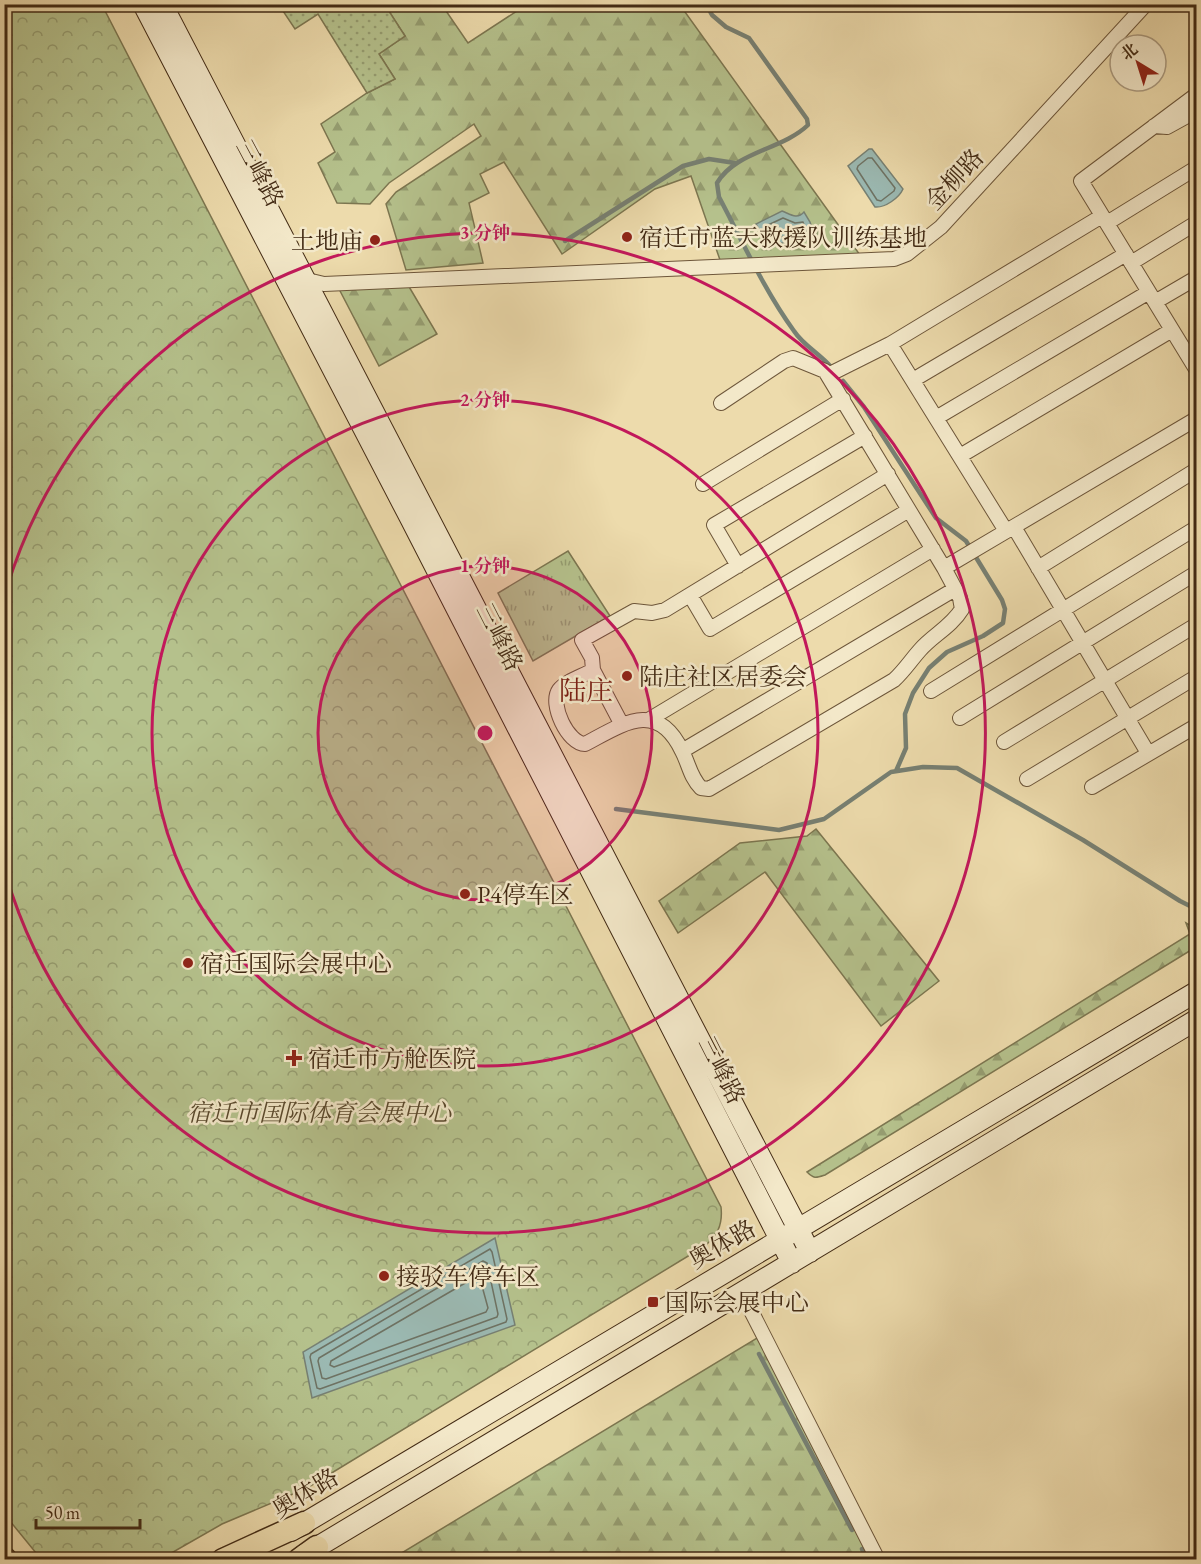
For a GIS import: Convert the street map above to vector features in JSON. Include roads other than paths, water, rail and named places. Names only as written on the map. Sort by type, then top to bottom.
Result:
[{"type":"main road","name":"三峰路","points":[[143,4],[540,753],[810,1252]]},
{"type":"main road","name":"三峰路","points":[[162,4],[307,280],[792,1263]]},
{"type":"main road","name":"奥体路","points":[[243,1560],[1197,992]]},
{"type":"main road","points":[[304,1555],[1197,1020]]},
{"type":"main road","points":[[223,1560],[304,1523]]},
{"type":"street","name":"金柳路","points":[[307,280],[324,284],[894,260],[907,254],[947,221],[1146,4]]},
{"type":"street","points":[[1197,95],[1081,181],[1172,330],[1190,346],[1197,369]]},
{"type":"street","points":[[1154,126],[1167,128],[1197,111]]},
{"type":"street","points":[[828,375],[891,344],[1197,168]]},
{"type":"street","points":[[913,380],[1128,258],[1197,223]]},
{"type":"street","points":[[936,418],[1152,297],[1197,278]]},
{"type":"street","points":[[960,456],[1172,330]]},
{"type":"street","points":[[891,344],[960,456],[1038,568],[1148,753]]},
{"type":"street","points":[[650,719],[662,723],[682,751],[693,780],[701,788],[709,789],[894,680],[921,649],[948,627],[962,609],[960,598],[944,568],[828,375],[815,366],[793,358],[784,361],[721,403]]},
{"type":"street","points":[[703,484],[843,399]]},
{"type":"street","points":[[944,568],[1197,419]]},
{"type":"street","points":[[738,566],[714,525],[865,436]]},
{"type":"street","points":[[1038,568],[1197,470]]},
{"type":"street","points":[[622,725],[593,670],[592,658],[582,640],[634,611],[659,613],[888,474]]},
{"type":"street","points":[[690,595],[710,629],[909,510]]},
{"type":"street","points":[[930,691],[1197,528]]},
{"type":"street","points":[[593,670],[562,687],[557,693],[557,708],[573,741],[579,744],[585,744],[622,725],[650,719],[933,549]]},
{"type":"street","points":[[960,718],[1197,573]]},
{"type":"street","points":[[682,751],[955,589]]},
{"type":"street","points":[[1004,742],[1197,625]]},
{"type":"street","points":[[1027,779],[1197,677]]},
{"type":"street","points":[[1092,787],[1197,726]]},
{"type":"street","points":[[540,753],[567,730]]},
{"type":"street","points":[[742,1293],[878,1560]]},
{"type":"water","points":[[872,149],[903,189],[891,202],[879,207],[875,207],[848,166]]},
{"type":"water","points":[[782,211],[796,216],[804,212],[816,239],[767,244],[756,224]]},
{"type":"water","points":[[495,1238],[515,1325],[312,1398],[303,1352]]},
{"type":"waterway","points":[[706,4],[712,15],[726,27],[749,38],[807,119],[808,125],[797,133],[747,157],[725,172],[717,183],[719,197],[773,299],[798,336],[831,367]]},
{"type":"waterway","points":[[565,241],[683,166],[709,159],[735,163]]},
{"type":"waterway","points":[[843,381],[864,407],[936,518],[966,541],[1002,600],[1005,609],[1003,623],[983,636],[947,652],[929,668],[913,693],[905,714],[906,748],[896,771]]},
{"type":"waterway","points":[[616,809],[779,830],[824,819],[891,772],[923,767],[957,768],[1083,840],[1196,909]]},
{"type":"waterway","points":[[759,1354],[852,1530]]},
{"type":"waterway","points":[[862,1549],[867,1560]]},
{"type":"place","name":"宿迁市蓝天救援队训练基地","points":[[627,237]]},
{"type":"place","name":"土地庙","points":[[375,240]]},
{"type":"place","name":"陆庄社区居委会","points":[[627,676]]},
{"type":"place","name":"P4停车区","points":[[465,894]]},
{"type":"place","name":"宿迁国际会展中心","points":[[188,963]]},
{"type":"place","name":"宿迁市方舱医院","points":[[294,1058]]},
{"type":"place","name":"接驳车停车区","points":[[384,1276]]},
{"type":"place","name":"国际会展中心","points":[[653,1302]]},
{"type":"district","name":"陆庄","points":[[586,690]]},
{"type":"park label","name":"宿迁市国际体育会展中心","points":[[319,1112]]}]
